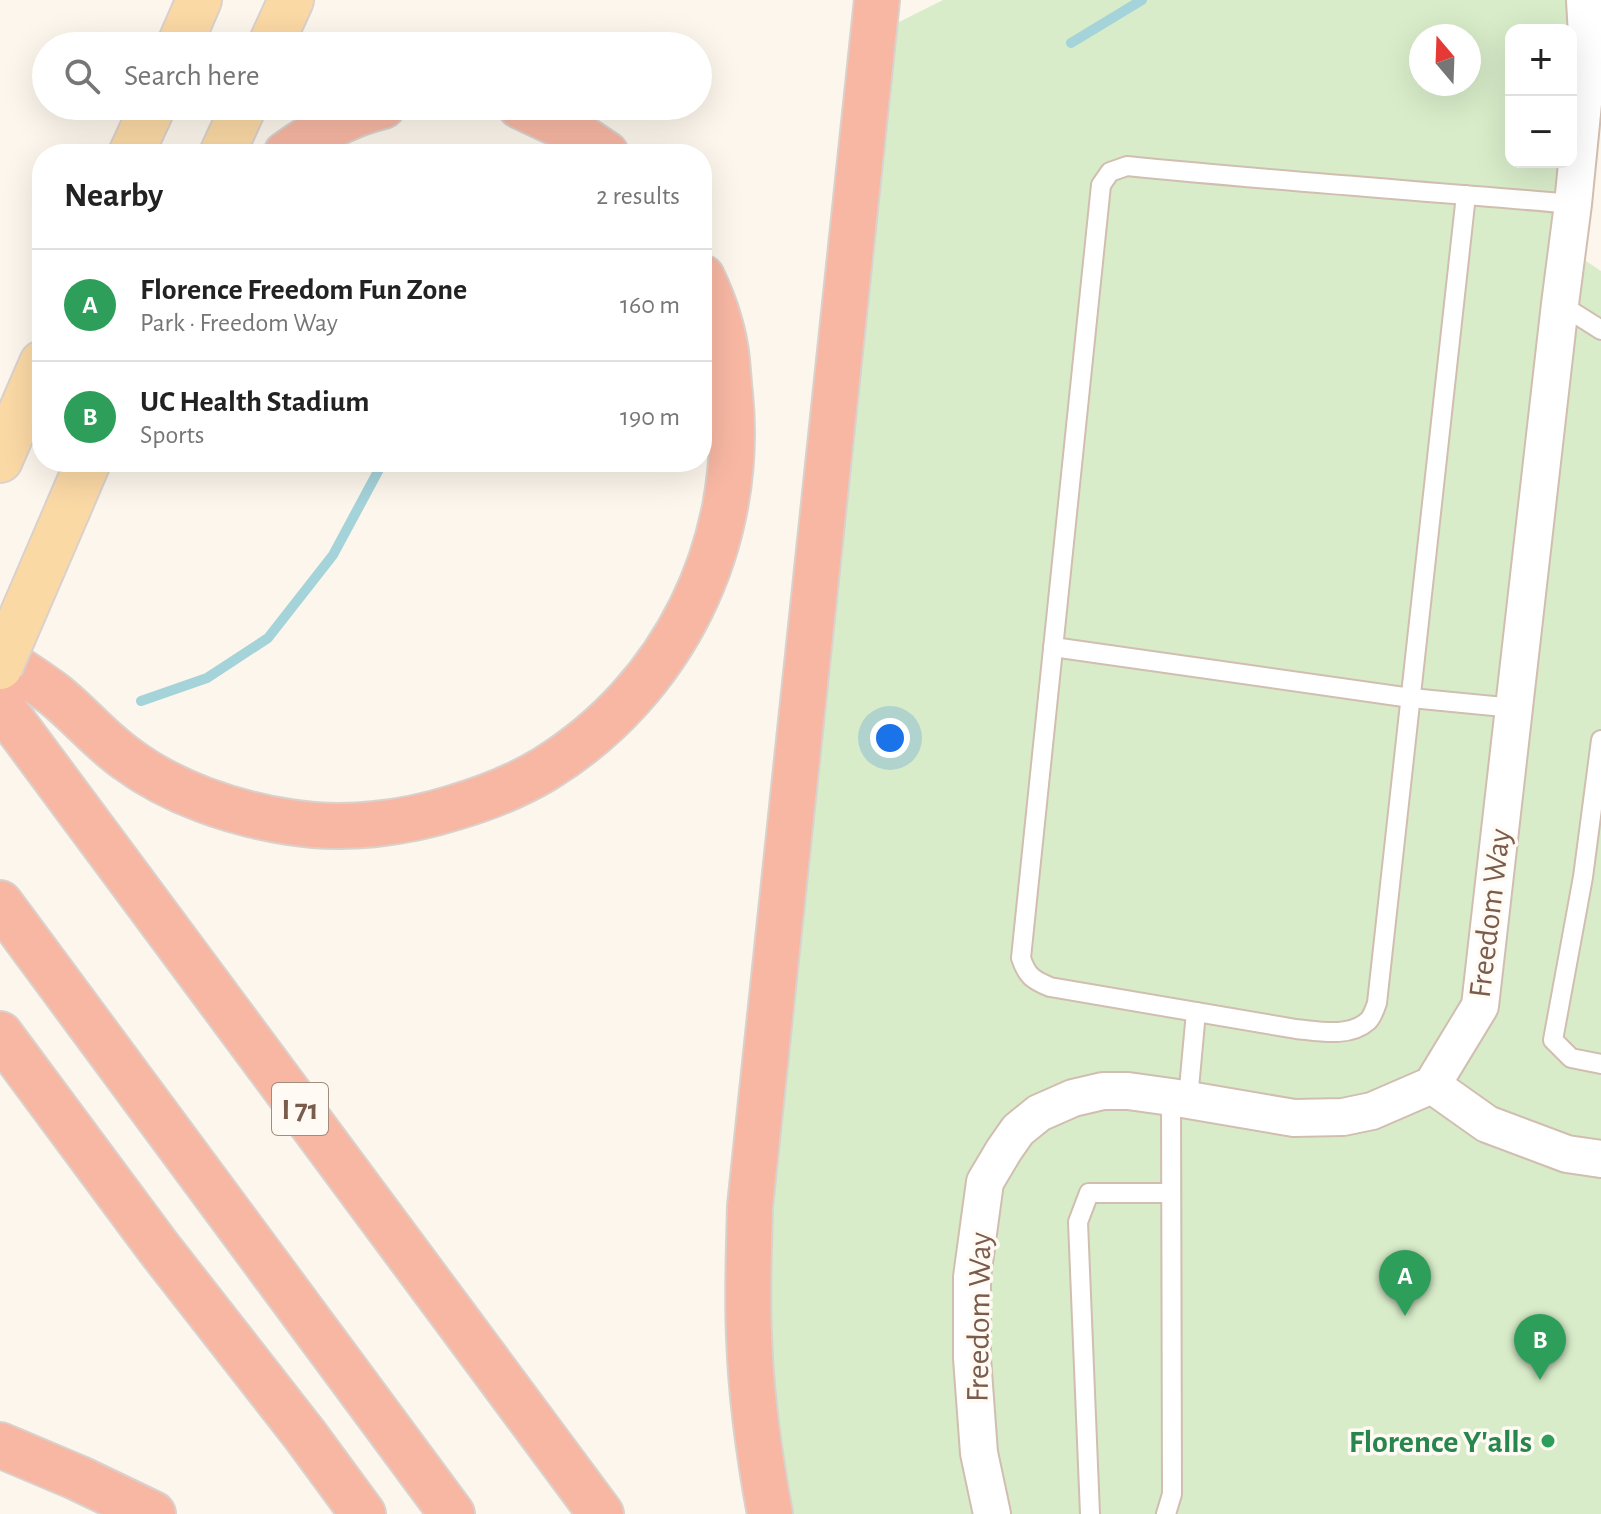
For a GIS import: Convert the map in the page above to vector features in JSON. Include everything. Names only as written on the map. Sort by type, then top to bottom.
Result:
[{"type":"highway","points":[[770,1514],[759,1457],[749,1336],[750,1206],[877,0]]},
{"type":"highway","points":[[300,144],[345,120]]},
{"type":"highway","points":[[550,120],[591,144]]},
{"type":"highway","points":[[0,657],[57,696],[103,742],[130,762],[175,787],[223,807],[261,817],[332,826],[371,825],[429,815],[488,797],[544,770],[588,738],[637,691],[670,647],[694,606],[718,542],[731,475],[732,420],[725,345],[712,300]]},
{"type":"highway","name":"I 71","points":[[0,704],[601,1514]]},
{"type":"highway","points":[[0,903],[452,1514]]},
{"type":"highway","points":[[0,1034],[158,1247],[363,1514]]},
{"type":"highway","points":[[0,1445],[153,1514]]},
{"type":"main road","points":[[185,32],[199,0]]},
{"type":"main road","points":[[276,32],[291,0]]},
{"type":"main road","points":[[136,144],[147,120]]},
{"type":"main road","points":[[227,144],[238,120]]},
{"type":"main road","points":[[2,455],[32,386]]},
{"type":"main road","points":[[0,667],[84,472]]},
{"type":"street","name":"Freedom Way","points":[[992,1514],[979,1453],[972,1358],[972,1277],[985,1182],[1018,1130],[1039,1113],[1073,1098],[1103,1091],[1179,1098],[1294,1118],[1343,1117],[1372,1111],[1432,1085],[1480,1006],[1573,204],[1588,53],[1585,0]]},
{"type":"street","points":[[1432,1085],[1487,1124],[1567,1154],[1601,1159]]},
{"type":"lane","points":[[1466,195],[1377,1003],[1369,1020],[1351,1030],[1328,1032],[1296,1029],[1050,987],[1035,981],[1025,971],[1021,958],[1101,185],[1110,172],[1127,166],[1297,183],[1466,195],[1573,204]]},
{"type":"lane","points":[[1560,304],[1601,330]]},
{"type":"lane","points":[[1053,647],[1411,698],[1514,708]]},
{"type":"lane","points":[[1601,740],[1583,877],[1553,1040],[1571,1058],[1601,1064]]},
{"type":"lane","points":[[1166,1514],[1172,1494],[1171,1193],[1179,1098],[1196,1012]]},
{"type":"lane","points":[[1090,1514],[1078,1222],[1089,1193],[1171,1193]]},
{"type":"green space","points":[[943,0],[1585,0],[1577,104],[1577,24],[1505,24],[1505,168],[1572,168],[1566,248],[1601,271],[1601,1514],[770,1514],[749,1336],[873,35]]},
{"type":"waterway","points":[[1071,43],[1142,0]]},
{"type":"waterway","points":[[141,701],[207,678],[268,638],[333,555],[378,472]]},
{"type":"place","name":"Florence Freedom Fun Zone","points":[[1405,1316]]},
{"type":"place","name":"UC Health Stadium","points":[[1540,1380]]},
{"type":"place","name":"Florence Y'alls","points":[[1548,1441]]}]
